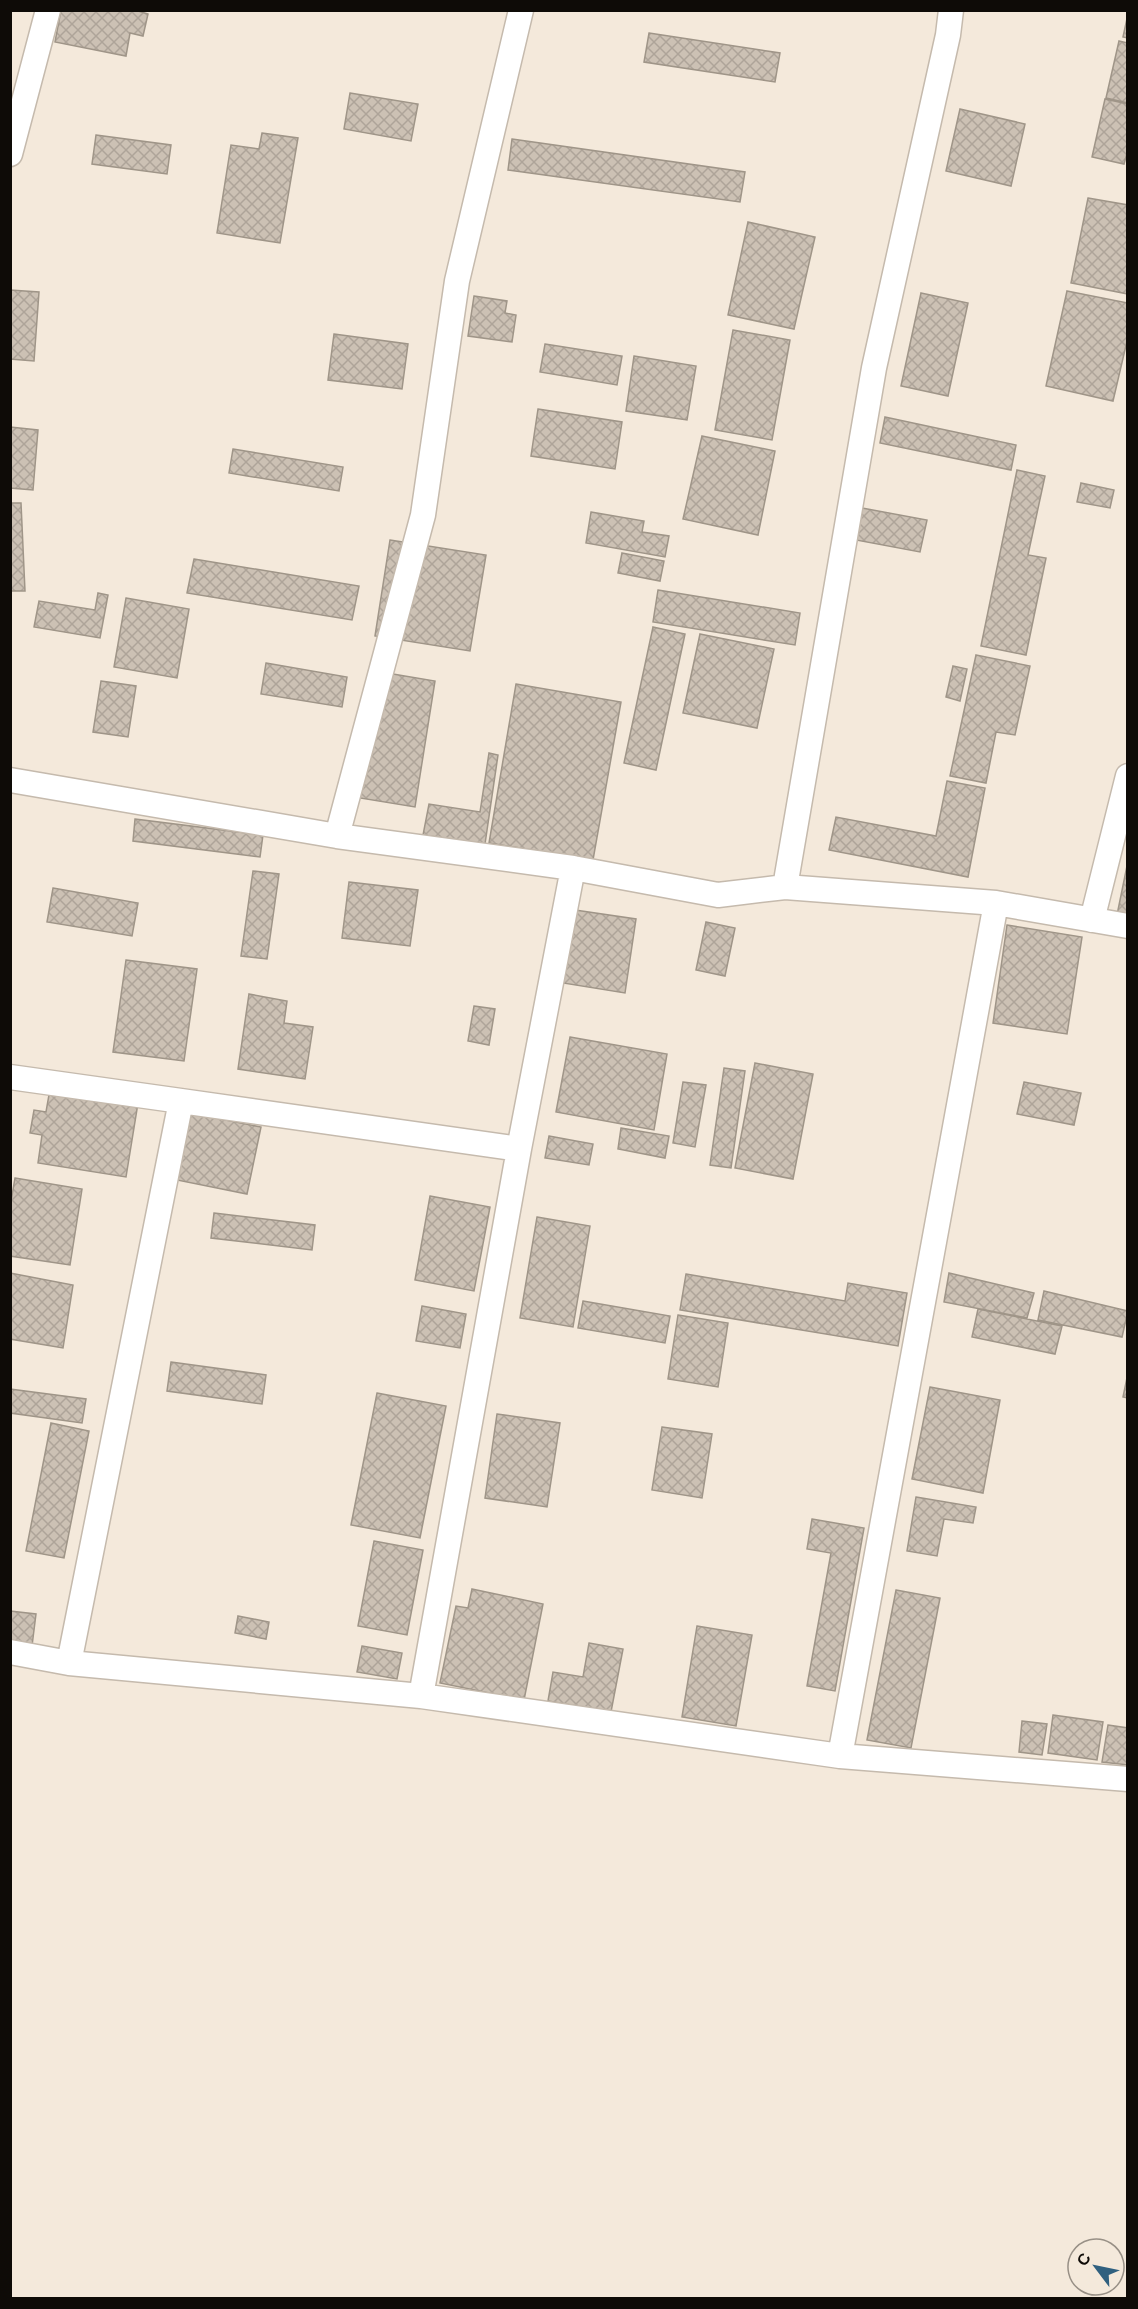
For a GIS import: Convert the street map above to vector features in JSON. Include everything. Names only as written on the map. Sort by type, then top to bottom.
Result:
[{"type":"lane","points":[[10,154],[48,10]]},
{"type":"lane","points":[[337,836],[423,515],[457,281],[521,10]]},
{"type":"lane","points":[[785,887],[874,368],[948,35],[951,10]]},
{"type":"lane","points":[[1092,920],[1128,776]]},
{"type":"lane","points":[[10,780],[337,836],[573,868],[718,895],[785,887],[996,903],[1128,926]]},
{"type":"lane","points":[[421,1696],[519,1149],[573,868]]},
{"type":"lane","points":[[840,1756],[996,903]]},
{"type":"lane","points":[[10,1077],[519,1149]]},
{"type":"lane","points":[[69,1663],[181,1101]]},
{"type":"lane","points":[[10,1652],[69,1663],[421,1696],[840,1756],[1128,1779]]},
{"type":"building","points":[[61,10],[135,10],[148,14],[143,36],[130,33],[126,56],[55,42]]},
{"type":"building","points":[[1128,14],[1128,38],[1123,37]]},
{"type":"building","points":[[649,33],[780,53],[775,82],[644,62]]},
{"type":"building","points":[[1119,41],[1128,43],[1128,103],[1106,98]]},
{"type":"building","points":[[350,93],[418,104],[411,141],[344,129]]},
{"type":"building","points":[[1105,99],[1128,104],[1128,150],[1124,164],[1092,157]]},
{"type":"building","points":[[960,109],[1025,124],[1011,186],[946,171]]},
{"type":"building","points":[[262,133],[298,138],[280,243],[217,233],[231,145],[259,149]]},
{"type":"building","points":[[96,135],[171,145],[167,174],[92,164]]},
{"type":"building","points":[[512,139],[745,172],[740,202],[508,170]]},
{"type":"building","points":[[1088,198],[1128,205],[1128,294],[1071,283]]},
{"type":"building","points":[[748,222],[815,237],[794,329],[728,315]]},
{"type":"building","points":[[10,290],[39,292],[34,361],[10,359]]},
{"type":"building","points":[[1067,291],[1128,303],[1128,337],[1113,401],[1046,386]]},
{"type":"building","points":[[921,293],[968,303],[948,396],[901,386]]},
{"type":"building","points":[[474,296],[507,301],[505,313],[516,315],[512,342],[468,336]]},
{"type":"building","points":[[733,330],[790,340],[772,440],[715,430]]},
{"type":"building","points":[[334,334],[408,344],[402,389],[328,380]]},
{"type":"building","points":[[545,344],[622,356],[617,385],[540,372]]},
{"type":"building","points":[[634,356],[696,366],[687,420],[626,411]]},
{"type":"building","points":[[538,409],[622,422],[615,469],[531,456]]},
{"type":"building","points":[[885,417],[1016,445],[1011,470],[880,443]]},
{"type":"building","points":[[10,427],[38,430],[33,490],[10,488]]},
{"type":"building","points":[[702,436],[775,451],[758,535],[683,519]]},
{"type":"building","points":[[233,449],[343,467],[339,491],[229,473]]},
{"type":"building","points":[[1017,470],[1045,476],[1028,555],[1046,558],[1026,655],[981,646]]},
{"type":"building","points":[[1081,483],[1114,490],[1110,508],[1077,502]]},
{"type":"building","points":[[10,503],[21,503],[25,591],[10,591]]},
{"type":"building","points":[[862,508],[927,520],[920,552],[856,540]]},
{"type":"building","points":[[591,512],[644,521],[642,532],[669,536],[665,557],[586,543]]},
{"type":"building","points":[[390,540],[486,555],[470,651],[375,636]]},
{"type":"building","points":[[622,553],[664,561],[660,581],[618,573]]},
{"type":"building","points":[[194,559],[359,586],[352,620],[187,593]]},
{"type":"building","points":[[658,590],[800,613],[795,645],[653,622]]},
{"type":"building","points":[[98,593],[108,595],[100,638],[34,627],[39,601],[95,610]]},
{"type":"building","points":[[126,598],[189,609],[177,678],[114,667]]},
{"type":"building","points":[[653,627],[685,634],[656,770],[624,763]]},
{"type":"building","points":[[700,634],[774,649],[757,728],[683,713]]},
{"type":"building","points":[[976,655],[1030,666],[1015,735],[996,732],[986,783],[950,776]]},
{"type":"building","points":[[266,663],[347,677],[342,707],[261,694]]},
{"type":"building","points":[[953,666],[967,669],[960,701],[946,697]]},
{"type":"building","points":[[381,672],[435,681],[415,807],[360,798]]},
{"type":"building","points":[[101,681],[136,686],[128,737],[93,732]]},
{"type":"building","points":[[516,684],[621,702],[593,860],[489,843]]},
{"type":"building","points":[[489,753],[498,755],[485,844],[423,835],[429,804],[480,812]]},
{"type":"building","points":[[947,781],[985,788],[968,877],[829,850],[836,817],[936,836]]},
{"type":"building","points":[[135,819],[263,835],[260,857],[133,841]]},
{"type":"building","points":[[1128,861],[1128,917],[1117,915]]},
{"type":"building","points":[[253,871],[279,874],[267,959],[241,956]]},
{"type":"building","points":[[349,882],[418,890],[410,946],[342,938]]},
{"type":"building","points":[[53,888],[138,903],[132,936],[47,922]]},
{"type":"building","points":[[575,910],[636,919],[625,993],[563,983]]},
{"type":"building","points":[[706,922],[735,928],[725,976],[696,970]]},
{"type":"building","points":[[1007,925],[1082,937],[1067,1034],[993,1023]]},
{"type":"building","points":[[126,960],[197,969],[184,1061],[113,1052]]},
{"type":"building","points":[[249,994],[287,1001],[284,1023],[313,1027],[305,1079],[238,1069]]},
{"type":"building","points":[[474,1006],[495,1009],[489,1045],[468,1041]]},
{"type":"building","points":[[570,1037],[667,1054],[654,1130],[556,1112]]},
{"type":"building","points":[[755,1063],[813,1074],[793,1179],[735,1168]]},
{"type":"building","points":[[724,1068],[745,1071],[731,1168],[710,1165]]},
{"type":"building","points":[[683,1082],[706,1085],[695,1147],[673,1143]]},
{"type":"building","points":[[1024,1082],[1081,1093],[1074,1125],[1017,1114]]},
{"type":"building","points":[[50,1089],[138,1103],[126,1177],[38,1163],[42,1135],[30,1133],[34,1110],[46,1112]]},
{"type":"building","points":[[190,1113],[261,1127],[247,1194],[177,1180]]},
{"type":"building","points":[[621,1128],[669,1136],[665,1158],[618,1149]]},
{"type":"building","points":[[549,1136],[593,1144],[589,1165],[545,1158]]},
{"type":"building","points":[[15,1178],[82,1189],[70,1265],[10,1256],[10,1207]]},
{"type":"building","points":[[430,1196],[490,1207],[474,1291],[415,1280]]},
{"type":"building","points":[[214,1213],[315,1225],[312,1250],[211,1238]]},
{"type":"building","points":[[537,1217],[590,1226],[573,1327],[520,1318]]},
{"type":"building","points":[[10,1273],[73,1285],[63,1348],[10,1339]]},
{"type":"building","points":[[949,1273],[1034,1293],[1027,1318],[944,1302]]},
{"type":"building","points":[[686,1274],[845,1301],[848,1283],[907,1293],[898,1346],[680,1310]]},
{"type":"building","points":[[1044,1291],[1128,1311],[1122,1337],[1038,1320]]},
{"type":"building","points":[[583,1301],[670,1316],[665,1343],[578,1328]]},
{"type":"building","points":[[422,1306],[466,1314],[460,1348],[416,1341]]},
{"type":"building","points":[[978,1309],[1062,1326],[1055,1354],[972,1337]]},
{"type":"building","points":[[678,1315],[728,1323],[718,1387],[668,1379]]},
{"type":"building","points":[[171,1362],[266,1375],[262,1404],[167,1391]]},
{"type":"building","points":[[1128,1373],[1128,1398],[1123,1397]]},
{"type":"building","points":[[930,1387],[1000,1400],[983,1493],[912,1479]]},
{"type":"building","points":[[10,1389],[86,1399],[82,1423],[10,1413]]},
{"type":"building","points":[[377,1393],[446,1406],[420,1538],[351,1525]]},
{"type":"building","points":[[497,1414],[560,1423],[547,1507],[485,1498]]},
{"type":"building","points":[[51,1423],[89,1431],[64,1558],[26,1551]]},
{"type":"building","points":[[662,1427],[712,1434],[702,1498],[652,1490]]},
{"type":"building","points":[[916,1497],[976,1507],[973,1523],[944,1519],[937,1556],[907,1551]]},
{"type":"building","points":[[812,1519],[864,1528],[835,1691],[807,1686],[831,1553],[807,1549]]},
{"type":"building","points":[[374,1541],[423,1550],[407,1635],[358,1626]]},
{"type":"building","points":[[472,1589],[543,1604],[524,1700],[440,1683],[456,1606],[468,1608]]},
{"type":"building","points":[[896,1590],[940,1598],[911,1748],[867,1740]]},
{"type":"building","points":[[10,1611],[36,1614],[32,1646],[10,1643]]},
{"type":"building","points":[[238,1616],[269,1622],[266,1639],[235,1633]]},
{"type":"building","points":[[697,1626],[752,1635],[736,1726],[682,1717]]},
{"type":"building","points":[[589,1643],[623,1649],[611,1712],[548,1701],[553,1672],[583,1677]]},
{"type":"building","points":[[362,1646],[402,1653],[397,1679],[357,1672]]},
{"type":"building","points":[[1053,1715],[1103,1722],[1097,1760],[1048,1753]]},
{"type":"building","points":[[1022,1721],[1047,1724],[1042,1755],[1019,1752]]},
{"type":"building","points":[[1108,1725],[1128,1728],[1128,1765],[1102,1762]]}]
